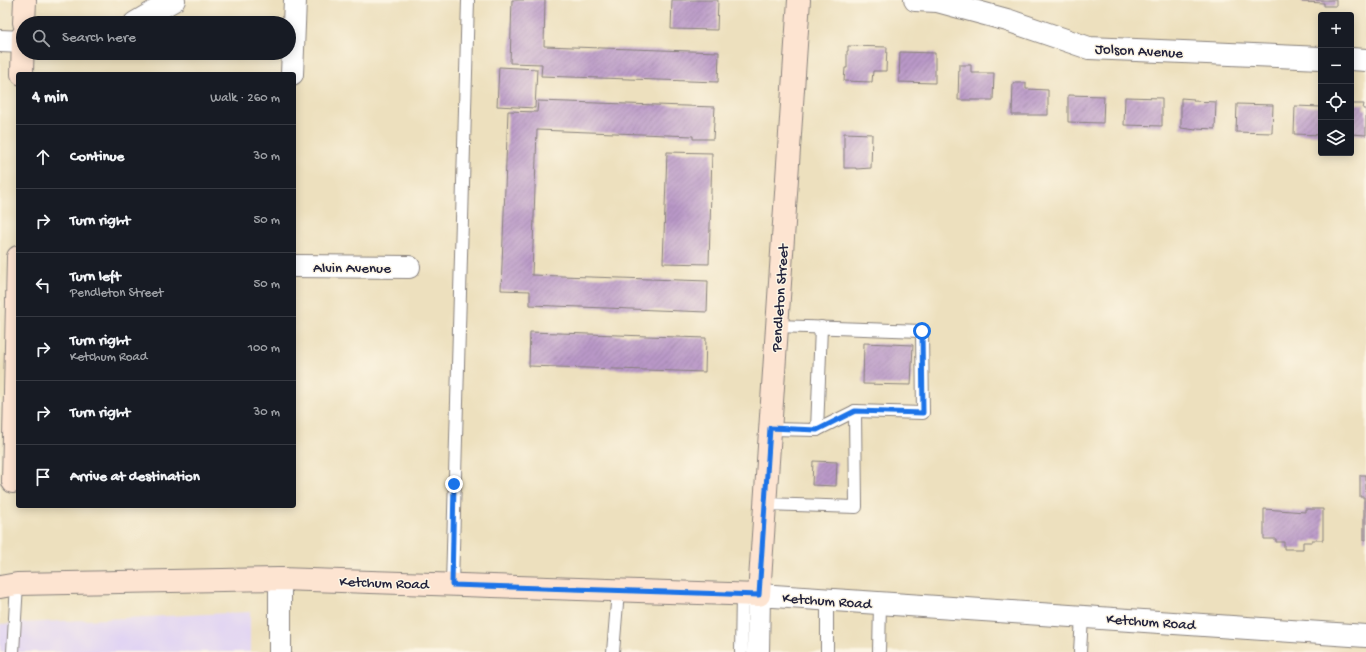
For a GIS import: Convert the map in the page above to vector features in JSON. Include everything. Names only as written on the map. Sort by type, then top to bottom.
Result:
[{"type":"main road","points":[[24,16],[25,0]]},
{"type":"main road","name":"Pendleton Street","points":[[750,595],[765,504],[799,0]]},
{"type":"main road","points":[[22,60],[22,72]]},
{"type":"main road","points":[[13,482],[16,347]]},
{"type":"main road","name":"Ketchum Road","points":[[8,585],[280,579],[750,595]]},
{"type":"street","points":[[147,16],[174,0]]},
{"type":"street","points":[[294,16],[295,0]]},
{"type":"street","name":"Jolson Avenue","points":[[915,0],[937,1],[1007,20],[1089,48],[1318,58]]},
{"type":"street","points":[[0,41],[16,42]]},
{"type":"street","points":[[292,72],[293,60]]},
{"type":"street","points":[[1354,60],[1366,60]]},
{"type":"street","name":"Alvin Avenue","points":[[296,266],[410,267]]},
{"type":"street","points":[[280,579],[280,652]]},
{"type":"street","points":[[750,595],[758,652]]},
{"type":"street","name":"Ketchum Road","points":[[750,595],[1366,636]]},
{"type":"lane","points":[[452,585],[468,0]]},
{"type":"lane","points":[[770,428],[817,430],[855,411],[923,413],[922,331],[777,326]]},
{"type":"lane","points":[[817,430],[821,327]]},
{"type":"lane","points":[[765,504],[856,507],[855,411]]},
{"type":"lane","points":[[8,585],[14,652]]},
{"type":"lane","points":[[614,652],[618,591]]},
{"type":"lane","points":[[741,652],[750,595]]},
{"type":"lane","points":[[827,600],[827,652]]},
{"type":"lane","points":[[879,652],[880,603]]},
{"type":"lane","points":[[1080,652],[1082,617]]},
{"type":"shaded area","points":[[250,612],[250,652],[0,652],[0,624]]},
{"type":"building","points":[[512,0],[545,0],[544,46],[719,52],[718,82],[541,76],[542,64],[510,63]]},
{"type":"building","points":[[672,0],[718,0],[717,30],[671,29]]},
{"type":"building","points":[[1302,0],[1336,0],[1336,6],[1324,6],[1324,3],[1302,2]]},
{"type":"building","points":[[848,46],[887,47],[886,71],[873,71],[872,82],[844,81],[845,68],[847,68]]},
{"type":"building","points":[[900,52],[935,53],[935,83],[899,82]]},
{"type":"building","points":[[959,65],[971,65],[971,73],[994,73],[993,100],[958,100]]},
{"type":"building","points":[[499,67],[537,69],[535,108],[497,106]]},
{"type":"building","points":[[1013,83],[1026,83],[1026,89],[1048,90],[1048,115],[1012,115]]},
{"type":"building","points":[[1068,95],[1104,96],[1103,123],[1068,122]]},
{"type":"building","points":[[1125,97],[1162,98],[1162,126],[1124,125]]},
{"type":"building","points":[[1181,98],[1194,99],[1193,101],[1216,102],[1215,129],[1196,128],[1196,130],[1181,128]]},
{"type":"building","points":[[538,101],[715,107],[713,139],[693,139],[693,136],[537,130],[532,275],[708,281],[707,312],[530,305],[530,291],[501,290],[508,111],[537,112]]},
{"type":"building","points":[[1237,104],[1273,105],[1272,133],[1236,132]]},
{"type":"building","points":[[1354,104],[1364,104],[1363,109],[1366,109],[1366,135],[1354,134]]},
{"type":"building","points":[[1295,106],[1318,107],[1318,135],[1294,134]]},
{"type":"building","points":[[844,133],[872,134],[871,168],[844,168]]},
{"type":"building","points":[[667,152],[712,153],[709,264],[663,263]]},
{"type":"building","points":[[530,332],[706,338],[705,372],[529,366]]},
{"type":"building","points":[[864,343],[913,345],[911,385],[863,384]]},
{"type":"building","points":[[813,461],[837,462],[836,486],[812,485]]},
{"type":"building","points":[[1360,475],[1366,475],[1366,540],[1364,540],[1364,497],[1360,497]]},
{"type":"building","points":[[1264,509],[1305,512],[1305,509],[1323,509],[1323,540],[1303,542],[1303,549],[1284,549],[1284,542],[1276,542],[1276,539],[1264,539]]},
{"type":"route","points":[[454,484],[452,585],[759,595],[770,428],[817,430],[855,411],[923,413],[922,331]]}]
